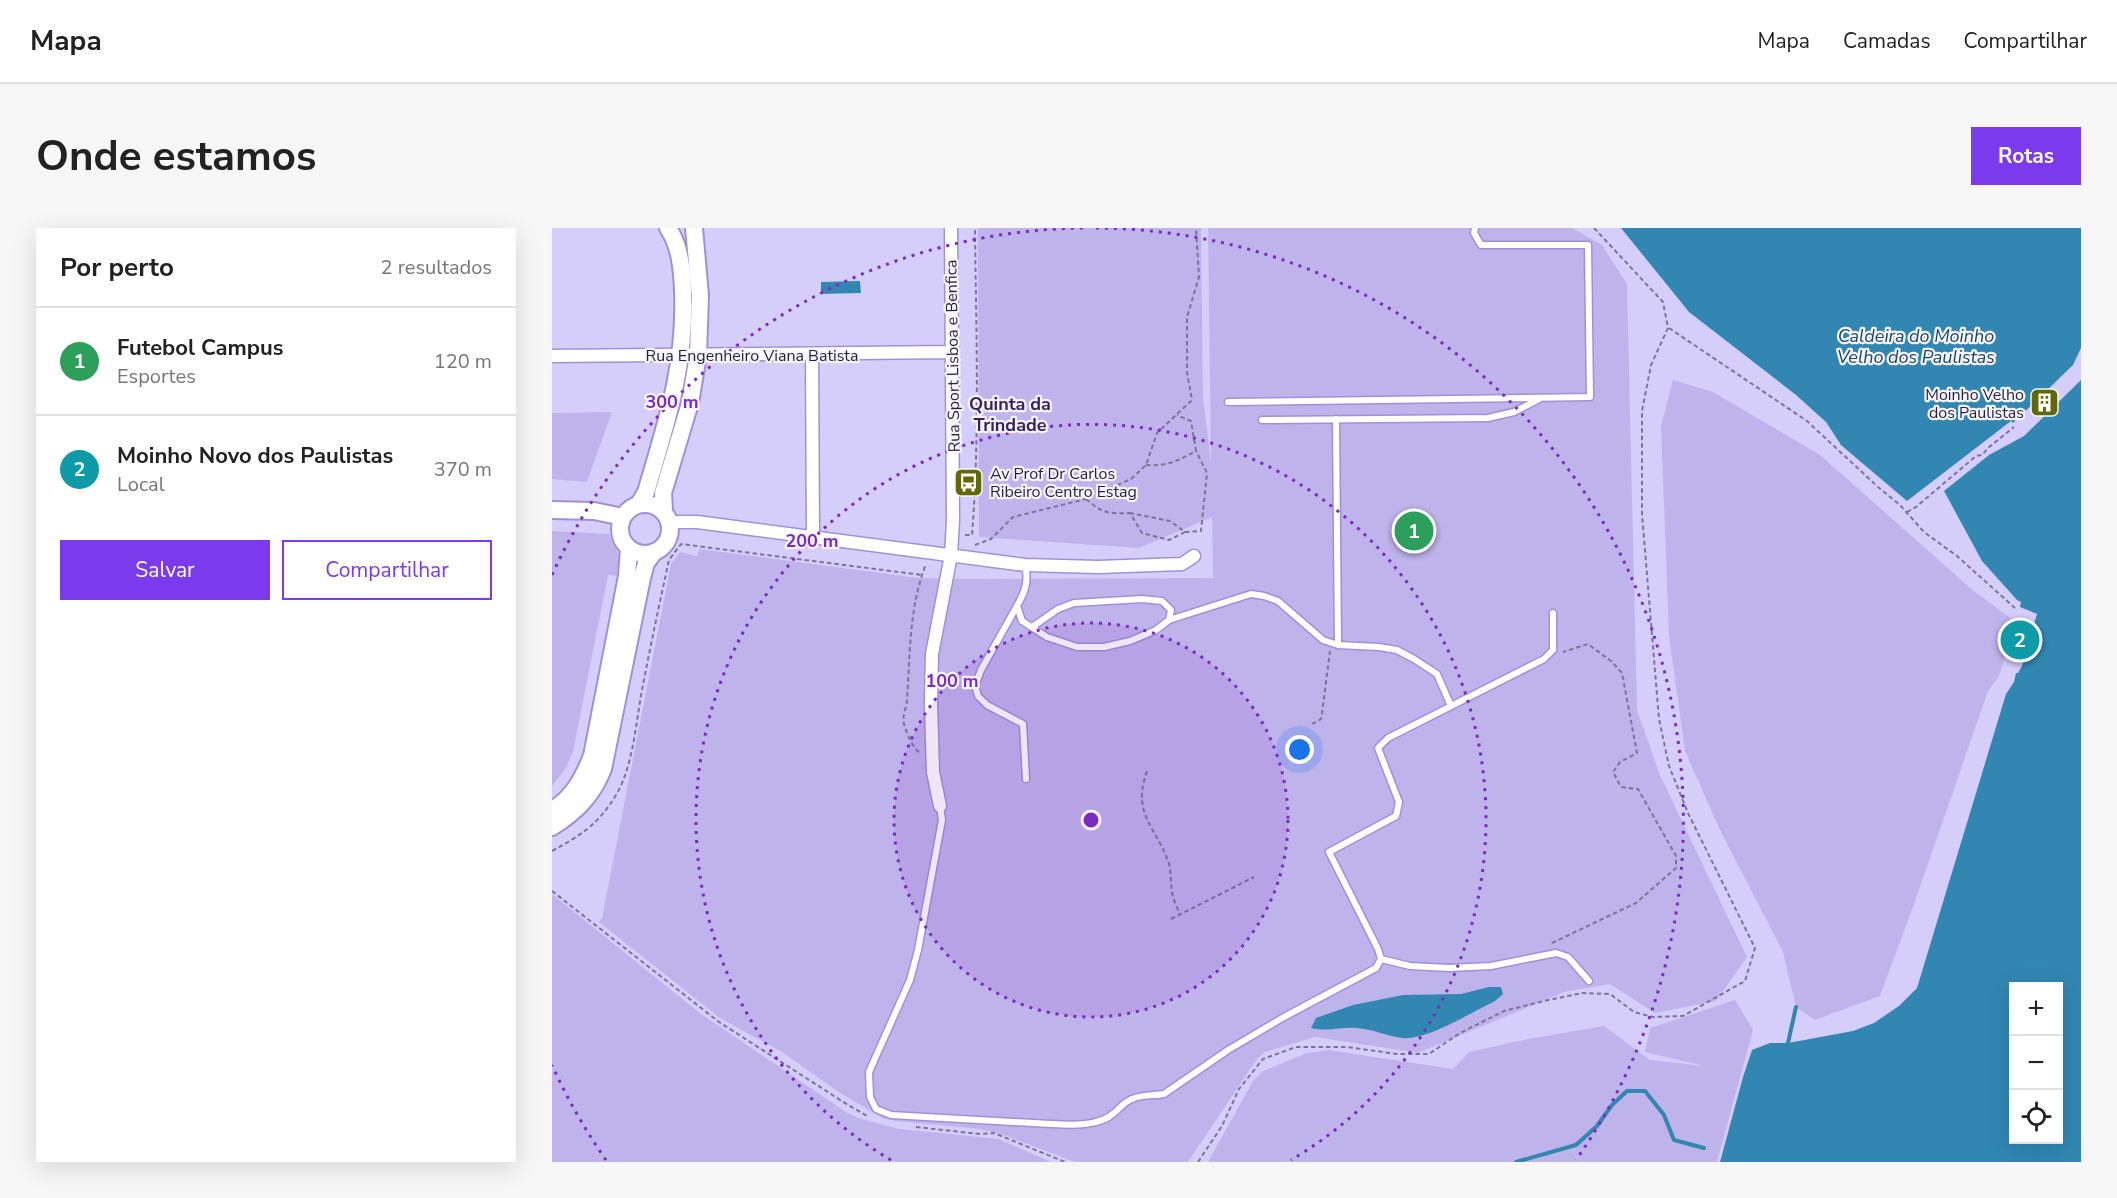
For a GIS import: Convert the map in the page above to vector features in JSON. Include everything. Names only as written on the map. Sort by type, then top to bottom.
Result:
[{"type":"main road","points":[[667,516],[652,504],[639,504],[632,507],[623,517],[620,528],[629,548],[641,554],[654,552],[669,539],[667,516],[663,493],[690,403],[689,355],[683,313],[682,276],[677,244],[668,228]]},
{"type":"main road","points":[[639,504],[646,492],[689,355],[700,296],[694,228]]},
{"type":"main road","points":[[552,510],[600,512],[623,517]]},
{"type":"main road","points":[[552,810],[560,806],[574,791],[592,756],[627,576],[629,548]]},
{"type":"main road","points":[[552,827],[585,802],[603,769],[642,578],[646,563],[654,552]]},
{"type":"street","name":"Rua Sport Lisboa e Benfica","points":[[940,806],[933,772],[931,704],[932,654],[951,555],[953,520],[951,228]]},
{"type":"street","name":"Rua Engenheiro Viana Batista","points":[[552,356],[952,352]]},
{"type":"street","points":[[812,354],[813,536]]},
{"type":"street","points":[[667,516],[690,521],[1025,565],[1098,567],[1182,564],[1194,556]]},
{"type":"lane","points":[[1228,402],[1590,396],[1588,246],[1481,245],[1474,232],[1475,228]]},
{"type":"lane","points":[[1262,420],[1488,418],[1514,412],[1541,398]]},
{"type":"lane","points":[[1334,644],[1336,419]]},
{"type":"lane","points":[[1025,565],[1028,578],[1023,596],[981,670],[975,686],[978,696],[987,705],[1023,724],[1026,779]]},
{"type":"lane","points":[[1017,606],[1022,621],[1047,636],[1077,647],[1104,647],[1130,641],[1156,630],[1169,620],[1251,594],[1264,596],[1278,602],[1323,640],[1334,644],[1388,648],[1414,659],[1437,674],[1451,706]]},
{"type":"lane","points":[[1032,627],[1058,609],[1074,603],[1142,600],[1162,602],[1171,610],[1169,620]]},
{"type":"lane","points":[[1381,959],[1329,852],[1395,816],[1399,802],[1378,748],[1388,738],[1544,659],[1553,650],[1553,613]]},
{"type":"lane","points":[[940,806],[942,820],[918,950],[910,980],[869,1072],[870,1097],[876,1109],[885,1114],[1070,1125],[1102,1120],[1114,1114],[1132,1099],[1164,1094],[1237,1045],[1376,968],[1381,959]]},
{"type":"lane","points":[[1381,959],[1410,966],[1449,968],[1491,966],[1556,954],[1568,957],[1589,981]]},
{"type":"path","points":[[951,555],[991,539],[1013,517],[1086,499],[1131,479],[1146,465],[1156,433],[1192,400],[1187,372],[1187,317],[1199,277],[1196,228]]},
{"type":"path","points":[[1198,1162],[1222,1126],[1239,1089],[1263,1059],[1296,1047],[1347,1047],[1397,1054],[1429,1054],[1504,1011],[1582,993],[1610,994],[1634,1012],[1653,1017],[1683,1016],[1745,981],[1755,948],[1688,813],[1669,766],[1659,719],[1642,514],[1642,411],[1651,365],[1668,328],[1663,302],[1594,228]]},
{"type":"path","points":[[1668,328],[1807,421],[1907,512],[1924,532],[1958,556],[2015,608]]},
{"type":"path","points":[[1130,513],[1142,533],[1169,540],[1185,532],[1201,531],[1207,473],[1196,451],[1191,422],[1177,415]]},
{"type":"path","points":[[1907,512],[1976,456],[1982,455],[2014,427]]},
{"type":"path","points":[[1146,465],[1158,466],[1175,462],[1196,451]]},
{"type":"path","points":[[1086,499],[1097,509],[1110,514],[1130,513],[1170,520],[1185,532]]},
{"type":"path","points":[[552,851],[583,834],[599,819],[616,794],[625,773],[669,560],[681,544],[922,575]]},
{"type":"path","points":[[1312,724],[1321,719],[1334,644]]},
{"type":"path","points":[[1545,947],[1636,903],[1676,868],[1676,856],[1638,789],[1621,787],[1613,772],[1620,762],[1637,753],[1622,673],[1611,661],[1588,644],[1569,651],[1549,654]]},
{"type":"path","points":[[1148,771],[1141,789],[1143,810],[1148,824],[1165,852],[1173,897],[1180,915]]},
{"type":"path","points":[[1171,919],[1254,877]]},
{"type":"path","points":[[552,891],[719,1022],[848,1105],[875,1119]]},
{"type":"path","points":[[914,1127],[980,1134],[994,1133],[1065,1162]]},
{"type":"shaded area","points":[[978,228],[1201,228],[1203,397],[1211,462],[1208,228],[1572,228],[1602,245],[1627,284],[1637,710],[1659,773],[1747,957],[1716,1001],[1655,1013],[1610,984],[1564,992],[1418,1053],[1315,1037],[1265,1052],[1257,1059],[1188,1162],[1075,1162],[998,1133],[883,1118],[840,1093],[782,1052],[720,1018],[599,922],[602,918],[671,564],[680,552],[697,556],[699,549],[918,578],[1213,578],[1212,517],[1139,548],[979,537]]},
{"type":"shaded area","points":[[1673,380],[1713,392],[1820,455],[1975,592],[2016,622],[1999,676],[1988,691],[1880,996],[1815,1020],[1796,1007],[1783,952],[1720,830],[1685,751],[1669,636],[1661,426]]},
{"type":"shaded area","points":[[612,412],[587,482],[552,479],[552,413]]},
{"type":"shaded area","points":[[552,531],[609,534],[619,556],[617,576],[608,575],[573,752],[566,768],[552,786]]},
{"type":"shaded area","points":[[552,894],[701,1014],[846,1112],[858,1118],[899,1129],[999,1139],[1051,1162],[552,1162]]},
{"type":"shaded area","points":[[1735,1000],[1753,1030],[1717,1162],[1208,1162],[1253,1081],[1263,1071],[1307,1053],[1329,1050],[1453,1069],[1469,1052],[1604,1026],[1650,1060],[1705,1066],[1645,1052],[1650,1028]]},
{"type":"water","name":"Caldeira do Moinho Velho dos Paulistas","points":[[1621,228],[2081,228],[2081,348],[2073,365],[2013,423],[2011,421],[1907,501],[1841,445],[1826,422],[1796,395],[1689,312]]},
{"type":"water","points":[[860,281],[861,293],[821,294],[821,282]]},
{"type":"water","points":[[2081,380],[2081,1162],[1720,1162],[1752,1050],[1770,1043],[1788,1043],[1853,1031],[1874,1023],[1899,1006],[1917,988],[2006,694],[2022,666],[2037,614],[2020,607],[2021,602],[1982,561],[1944,491],[1989,455],[2024,436]]},
{"type":"water","points":[[1489,987],[1501,987],[1503,994],[1495,1001],[1449,1025],[1412,1038],[1396,1037],[1357,1028],[1323,1030],[1311,1028],[1316,1018],[1353,1005],[1403,995],[1461,994]]},
{"type":"waterway","points":[[1788,1043],[1796,1007]]},
{"type":"waterway","points":[[1516,1162],[1576,1145],[1597,1126],[1612,1105],[1627,1091],[1645,1091],[1664,1115],[1674,1140],[1704,1148]]},
{"type":"place","name":"Moinho Velho dos Paulistas","points":[[2045,403]]},
{"type":"place","name":"Av Prof Dr Carlos Ribeiro Centro Estag","points":[[969,482]]},
{"type":"place","name":"Futebol Campus","points":[[1414,531]]},
{"type":"place","name":"Moinho Novo dos Paulistas","points":[[2020,640]]},
{"type":"district","name":"Quinta da Trindade","points":[[1010,414]]}]
